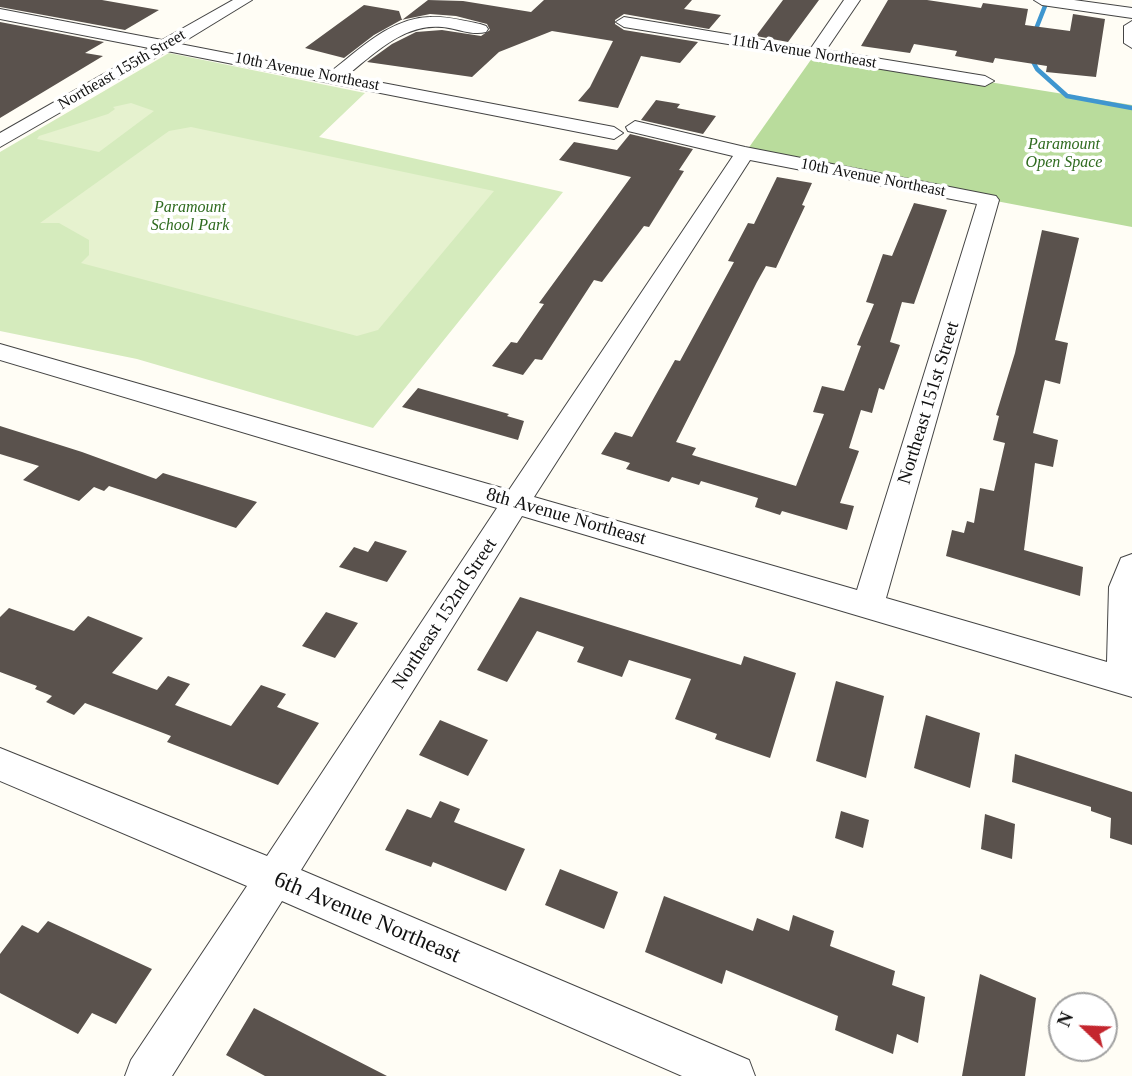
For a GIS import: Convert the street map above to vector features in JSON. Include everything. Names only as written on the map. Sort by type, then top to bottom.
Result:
[{"type":"street","name":"Northeast 155th Street","points":[[3,137],[244,0]]},
{"type":"street","points":[[815,54],[852,0]]},
{"type":"street","points":[[1042,0],[1132,13]]},
{"type":"street","name":"10th Avenue Northeast","points":[[0,14],[614,133]]},
{"type":"street","points":[[333,78],[399,29],[412,24],[436,22],[480,29]]},
{"type":"street","name":"11th Avenue Northeast","points":[[624,22],[985,81]]},
{"type":"street","points":[[1132,26],[1132,43]]},
{"type":"street","name":"10th Avenue Northeast","points":[[635,127],[745,153],[989,200]]},
{"type":"street","name":"Northeast 152nd Street","points":[[147,1076],[516,502],[745,153]]},
{"type":"street","name":"Northeast 151st Street","points":[[868,605],[989,200]]},
{"type":"street","name":"8th Avenue Northeast","points":[[0,352],[1128,682]]},
{"type":"street","points":[[1128,682],[1123,604],[1128,571],[1132,566]]},
{"type":"street","name":"6th Avenue Northeast","points":[[0,764],[276,879],[733,1076]]},
{"type":"green space","name":"Paramount School Park","points":[[169,53],[365,93],[319,137],[563,192],[373,428],[137,359],[0,331],[0,152]]},
{"type":"green space","name":"Paramount Open Space","points":[[815,54],[1132,105],[1132,227],[745,153]]},
{"type":"green space","points":[[131,103],[154,111],[99,152],[37,139],[39,136],[108,114],[115,109],[113,107]]},
{"type":"green space","points":[[191,127],[494,191],[378,330],[357,336],[81,263],[89,255],[89,240],[59,223],[40,223],[169,131]]},
{"type":"building","points":[[0,0],[102,0],[159,10],[125,30],[0,7]]},
{"type":"building","points":[[428,0],[463,1],[531,12],[544,0],[692,0],[684,9],[721,15],[709,29],[624,14],[615,20],[615,24],[624,30],[698,42],[680,63],[641,56],[618,108],[578,101],[590,87],[613,41],[552,31],[499,52],[472,77],[367,62],[392,44],[416,32],[442,30],[481,36],[490,30],[487,24],[456,16],[430,14],[402,20]]},
{"type":"building","points":[[783,0],[819,0],[788,42],[756,36]]},
{"type":"building","points":[[888,0],[927,0],[981,8],[983,3],[1028,9],[1025,25],[1070,31],[1073,14],[1105,19],[1096,77],[1046,72],[1047,66],[995,58],[993,63],[955,56],[957,51],[914,44],[910,53],[861,46]]},
{"type":"building","points":[[364,5],[399,11],[402,20],[374,35],[344,58],[305,48]]},
{"type":"building","points":[[0,22],[104,42],[85,53],[103,56],[0,118]]},
{"type":"building","points":[[656,100],[680,104],[677,108],[716,116],[703,134],[641,120]]},
{"type":"building","points":[[630,134],[693,149],[679,170],[684,171],[649,227],[644,226],[602,282],[594,280],[542,360],[535,359],[523,375],[492,366],[511,342],[517,343],[544,304],[539,303],[631,177],[559,160],[574,142],[617,150]]},
{"type":"building","points":[[777,177],[812,183],[802,205],[805,206],[776,268],[766,266],[757,282],[676,442],[696,448],[692,455],[796,486],[824,414],[813,412],[822,386],[844,391],[861,346],[857,345],[874,304],[866,302],[883,254],[892,256],[914,203],[947,210],[914,304],[902,302],[890,342],[900,345],[884,390],[879,388],[872,413],[861,410],[849,448],[859,451],[840,503],[854,506],[847,530],[782,511],[780,515],[755,507],[758,498],[701,481],[699,485],[672,477],[669,482],[626,469],[630,463],[601,454],[615,432],[632,437],[675,360],[680,361],[734,262],[728,261],[748,223],[754,224]]},
{"type":"building","points":[[1042,230],[1079,238],[1055,340],[1068,343],[1060,384],[1045,380],[1033,433],[1058,440],[1053,467],[1035,463],[1024,550],[1083,567],[1080,596],[946,556],[952,530],[964,533],[967,521],[974,523],[980,488],[994,491],[1005,443],[993,440],[999,416],[996,415],[1015,353]]},
{"type":"building","points":[[418,388],[509,414],[507,416],[524,421],[518,440],[402,407]]},
{"type":"building","points":[[0,426],[156,479],[163,473],[257,502],[236,528],[109,486],[104,491],[94,487],[79,501],[23,480],[39,466],[0,454]]},
{"type":"building","points":[[375,541],[407,551],[387,582],[339,567],[354,547],[368,552]]},
{"type":"building","points":[[520,597],[741,665],[744,656],[796,673],[770,758],[715,739],[717,734],[675,719],[691,679],[629,660],[622,677],[577,662],[584,647],[537,631],[507,682],[477,670]]},
{"type":"building","points":[[9,608],[74,631],[88,616],[143,638],[112,673],[157,690],[168,676],[190,684],[175,705],[231,726],[261,685],[286,694],[277,707],[319,723],[278,785],[167,742],[171,736],[85,703],[74,715],[46,702],[52,696],[35,689],[37,686],[0,672],[0,617]]},
{"type":"building","points":[[326,612],[358,623],[335,658],[302,646]]},
{"type":"building","points":[[836,681],[884,696],[866,778],[816,761]]},
{"type":"building","points":[[926,715],[980,733],[970,788],[914,768]]},
{"type":"building","points":[[440,720],[488,740],[468,776],[419,755]]},
{"type":"building","points":[[1015,754],[1132,792],[1132,845],[1110,838],[1111,818],[1091,811],[1091,807],[1012,782]]},
{"type":"building","points":[[440,801],[460,809],[454,822],[525,849],[506,891],[433,862],[431,867],[385,850],[407,809],[431,818]]},
{"type":"building","points":[[841,811],[869,820],[863,848],[835,838]]},
{"type":"building","points":[[985,814],[1015,824],[1012,859],[981,849]]},
{"type":"building","points":[[560,869],[618,892],[604,929],[545,905]]},
{"type":"building","points":[[664,896],[753,931],[757,918],[789,931],[793,915],[834,931],[830,946],[895,971],[892,985],[925,997],[918,1043],[897,1034],[893,1054],[835,1030],[838,1016],[726,970],[722,984],[645,952]]},
{"type":"building","points":[[48,921],[152,969],[116,1024],[92,1013],[78,1034],[0,993],[0,954],[22,925],[38,933]]},
{"type":"building","points":[[980,974],[1036,998],[1025,1076],[962,1076]]},
{"type":"building","points":[[254,1008],[387,1076],[265,1076],[226,1055]]},
{"type":"waterway","points":[[1034,34],[1047,1]]},
{"type":"waterway","points":[[1030,56],[1037,69],[1067,96],[1132,108]]}]
